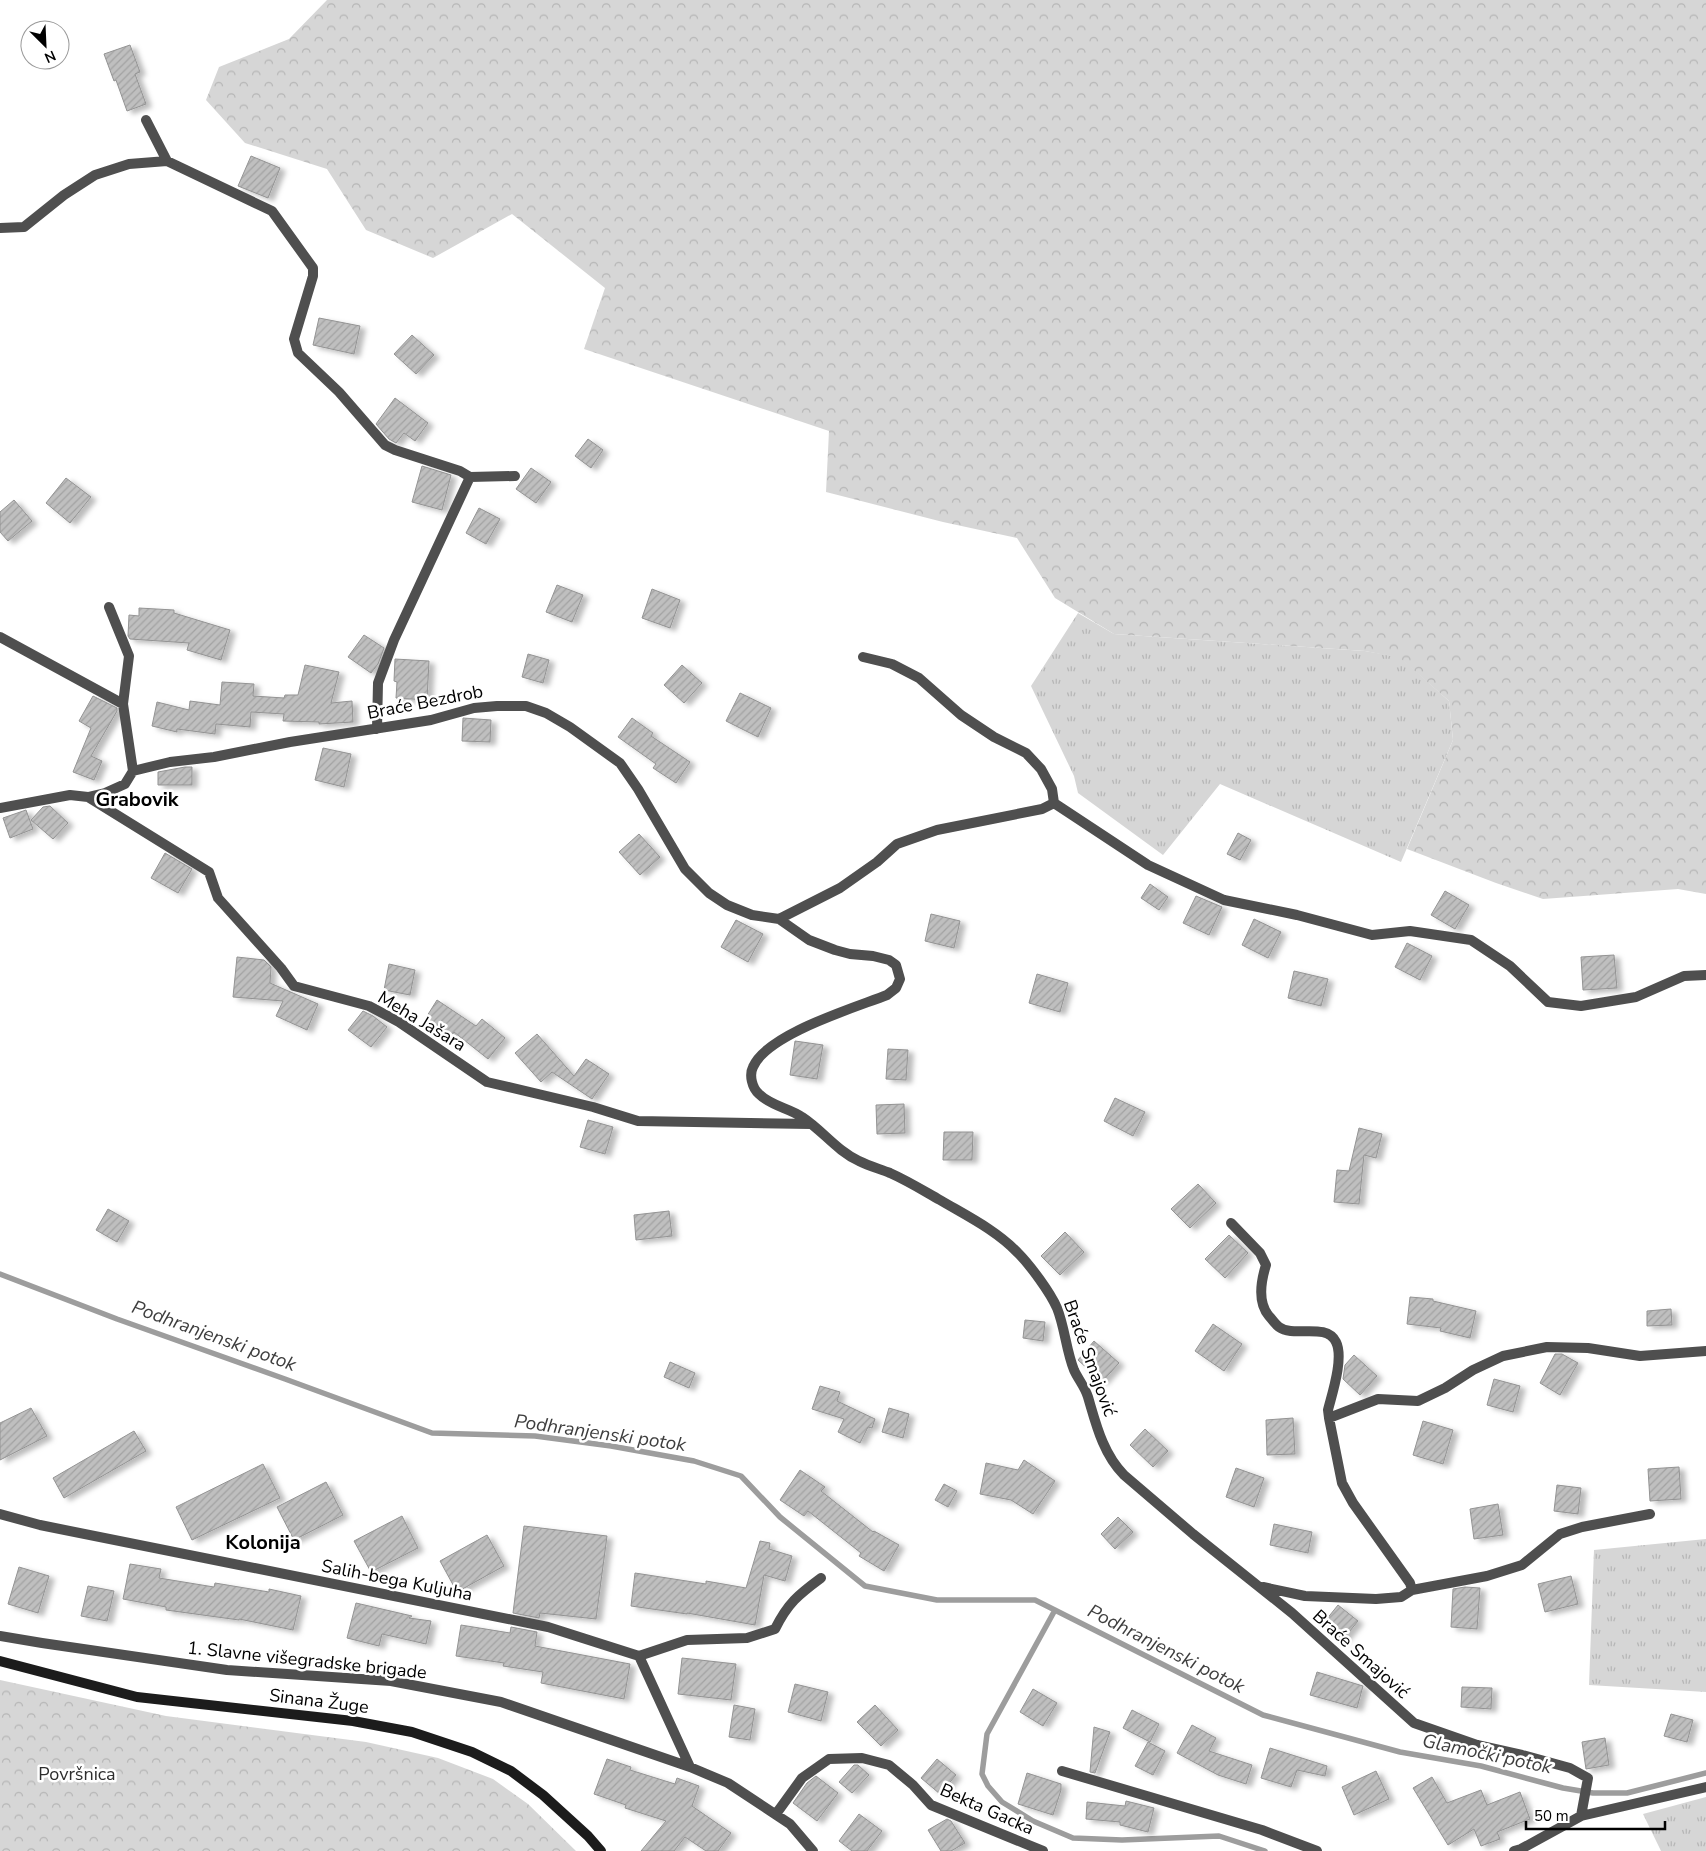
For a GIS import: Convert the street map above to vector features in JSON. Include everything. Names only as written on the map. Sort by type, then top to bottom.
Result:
[{"type":"main road","name":"Sinana Žuge","points":[[0,1662],[137,1696],[353,1721],[412,1732],[472,1752],[511,1771],[543,1795],[588,1836],[601,1851]]},
{"type":"street","points":[[146,120],[167,161]]},
{"type":"street","points":[[0,228],[24,227],[64,195],[95,175],[129,164],[167,161],[272,211],[313,268],[313,276],[294,339],[298,352],[345,398],[385,445],[460,471],[470,477],[515,476]]},
{"type":"street","points":[[377,728],[378,683],[384,666],[394,640],[470,477]]},
{"type":"street","points":[[0,808],[70,795],[88,796],[105,794],[125,784],[133,771],[123,704],[129,656],[109,607]]},
{"type":"street","points":[[0,637],[123,704]]},
{"type":"street","points":[[863,657],[892,664],[919,678],[961,715],[994,737],[1026,753],[1041,769],[1052,789],[1054,803],[1148,865],[1224,900],[1297,915],[1372,935],[1410,931],[1470,940],[1510,966],[1548,1002],[1581,1006],[1636,997],[1684,976],[1706,975]]},
{"type":"street","name":"Braće Bezdrob","points":[[133,771],[170,762],[214,757],[290,742],[431,720],[474,708],[526,706],[546,713],[570,727],[620,763],[685,869],[709,893],[727,905],[752,915],[779,919]]},
{"type":"street","name":"Meha Jašara","points":[[88,796],[209,872],[218,898],[281,968],[294,986],[369,1006],[399,1022],[487,1082],[593,1107],[638,1121],[812,1124]]},
{"type":"street","points":[[779,919],[840,888],[877,862],[897,844],[937,830],[1042,809],[1054,803]]},
{"type":"street","name":"Braće Smajović","points":[[779,919],[810,940],[835,950],[889,960],[896,965],[900,979],[896,988],[887,995],[792,1033],[774,1044],[760,1057],[753,1067],[753,1085],[758,1094],[812,1124],[846,1154],[920,1188],[977,1221],[1018,1252],[1057,1308],[1074,1370],[1088,1395],[1092,1416],[1115,1466],[1193,1534],[1292,1613],[1414,1723],[1477,1745],[1570,1768],[1588,1778],[1581,1816]]},
{"type":"street","points":[[1231,1223],[1260,1253],[1266,1264],[1261,1280],[1261,1294],[1264,1310],[1269,1316],[1280,1328],[1291,1331],[1328,1334],[1336,1342],[1339,1353],[1328,1410],[1342,1483],[1410,1583],[1412,1590]]},
{"type":"street","points":[[1329,1418],[1378,1399],[1418,1401],[1445,1388],[1473,1370],[1503,1356],[1547,1348],[1588,1348],[1640,1356],[1706,1351]]},
{"type":"street","name":"Salih-bega Kuljuha","points":[[0,1514],[40,1525],[548,1627],[640,1656]]},
{"type":"street","points":[[1259,1586],[1305,1596],[1376,1599],[1401,1596],[1412,1590],[1488,1576],[1522,1565],[1560,1534],[1582,1527],[1650,1514]]},
{"type":"street","points":[[690,1767],[640,1656],[687,1640],[747,1638],[775,1629],[785,1609],[791,1602],[821,1578]]},
{"type":"street","name":"1. Slavne višegradske brigade","points":[[0,1636],[227,1670],[391,1681],[501,1702],[690,1767],[728,1782],[790,1824],[812,1851]]},
{"type":"street","name":"Bekta Gacka","points":[[776,1814],[802,1778],[829,1759],[862,1758],[889,1765],[913,1785],[931,1805],[1043,1851]]},
{"type":"street","points":[[1062,1771],[1262,1830],[1317,1851]]},
{"type":"street","points":[[1514,1851],[1581,1816],[1706,1786]]},
{"type":"green space","points":[[327,0],[1706,0],[1706,894],[1678,889],[1543,899],[1407,849],[1453,740],[1449,701],[1400,658],[1365,651],[1114,634],[1055,598],[1017,538],[943,522],[826,492],[829,431],[584,349],[605,288],[512,214],[433,258],[366,230],[327,169],[245,143],[206,100],[219,67],[289,39]]},
{"type":"green space","points":[[1078,613],[1114,634],[1365,651],[1400,657],[1449,701],[1453,740],[1401,862],[1220,784],[1163,855],[1078,793],[1074,776],[1031,686]]},
{"type":"green space","points":[[1706,1539],[1706,1692],[1589,1685],[1594,1550]]},
{"type":"green space","name":"Površnica","points":[[0,1680],[166,1716],[366,1742],[438,1758],[493,1779],[528,1804],[576,1851],[0,1851]]},
{"type":"green space","points":[[1706,1797],[1706,1851],[1661,1851],[1643,1814]]},
{"type":"building","points":[[130,45],[140,72],[135,74],[146,104],[127,111],[104,54]]},
{"type":"building","points":[[251,156],[280,168],[268,198],[238,186]]},
{"type":"building","points":[[319,318],[360,326],[354,354],[313,345]]},
{"type":"building","points":[[412,335],[434,355],[416,374],[394,354]]},
{"type":"building","points":[[395,398],[428,423],[415,441],[404,433],[396,443],[389,439],[376,424]]},
{"type":"building","points":[[588,439],[603,450],[591,468],[575,456]]},
{"type":"building","points":[[422,466],[451,475],[442,510],[412,502]]},
{"type":"building","points":[[531,468],[551,482],[536,503],[516,489]]},
{"type":"building","points":[[66,478],[91,497],[70,523],[46,503]]},
{"type":"building","points":[[14,500],[32,521],[8,541],[0,532],[0,512]]},
{"type":"building","points":[[479,508],[500,519],[486,544],[466,533]]},
{"type":"building","points":[[557,585],[583,595],[572,622],[546,612]]},
{"type":"building","points":[[652,589],[680,600],[670,628],[642,618]]},
{"type":"building","points":[[139,608],[174,610],[174,613],[230,630],[221,660],[187,650],[189,643],[130,639],[128,636],[129,615],[139,616]]},
{"type":"building","points":[[364,635],[384,648],[378,664],[371,673],[348,657]]},
{"type":"building","points":[[528,654],[549,660],[543,683],[522,677]]},
{"type":"building","points":[[395,659],[429,661],[427,700],[396,698],[397,682],[394,681]]},
{"type":"building","points":[[305,665],[339,672],[331,703],[352,701],[353,722],[319,724],[319,722],[283,721],[284,714],[251,712],[250,727],[216,724],[215,734],[177,729],[177,732],[152,726],[157,702],[189,710],[190,701],[220,705],[222,682],[254,684],[253,696],[284,698],[285,695],[298,695]]},
{"type":"building","points":[[682,665],[702,683],[684,703],[664,685]]},
{"type":"building","points":[[740,693],[771,708],[758,737],[726,721]]},
{"type":"building","points":[[93,696],[117,708],[91,756],[102,761],[94,780],[73,772],[91,728],[79,721]]},
{"type":"building","points":[[463,718],[491,720],[490,742],[462,741]]},
{"type":"building","points":[[632,718],[653,733],[651,736],[690,762],[676,783],[653,768],[656,764],[618,737]]},
{"type":"building","points":[[323,748],[351,754],[344,787],[315,780]]},
{"type":"building","points":[[192,767],[192,785],[158,785],[158,772]]},
{"type":"building","points":[[50,806],[68,823],[53,839],[31,820],[43,807]]},
{"type":"building","points":[[26,810],[33,829],[10,838],[3,818]]},
{"type":"building","points":[[1238,833],[1251,840],[1240,860],[1227,854]]},
{"type":"building","points":[[639,834],[660,857],[640,875],[619,852]]},
{"type":"building","points":[[165,853],[192,869],[178,893],[151,878]]},
{"type":"building","points":[[1150,884],[1168,897],[1159,910],[1141,898]]},
{"type":"building","points":[[1445,891],[1469,905],[1455,929],[1431,915]]},
{"type":"building","points":[[1196,896],[1222,907],[1209,935],[1183,923]]},
{"type":"building","points":[[931,914],[960,921],[954,948],[925,941]]},
{"type":"building","points":[[1254,919],[1281,932],[1268,958],[1242,945]]},
{"type":"building","points":[[736,920],[763,934],[748,962],[721,947]]},
{"type":"building","points":[[1407,943],[1432,956],[1420,980],[1395,967]]},
{"type":"building","points":[[1614,955],[1617,988],[1583,990],[1581,957]]},
{"type":"building","points":[[237,957],[264,960],[271,967],[270,983],[318,1004],[307,1030],[276,1016],[283,1001],[233,997]]},
{"type":"building","points":[[389,964],[415,970],[410,995],[384,990]]},
{"type":"building","points":[[1294,971],[1328,979],[1321,1006],[1288,998]]},
{"type":"building","points":[[1037,974],[1068,983],[1060,1012],[1029,1003]]},
{"type":"building","points":[[437,1000],[476,1026],[482,1019],[505,1038],[488,1059],[454,1032],[448,1041],[422,1024]]},
{"type":"building","points":[[363,1011],[387,1027],[371,1047],[348,1030]]},
{"type":"building","points":[[537,1034],[574,1076],[586,1059],[609,1074],[592,1099],[552,1072],[541,1082],[515,1053]]},
{"type":"building","points":[[795,1041],[823,1045],[817,1079],[790,1075]]},
{"type":"building","points":[[888,1049],[908,1050],[906,1080],[886,1079]]},
{"type":"building","points":[[1115,1098],[1145,1112],[1133,1136],[1104,1121]]},
{"type":"building","points":[[904,1104],[905,1133],[877,1134],[876,1105]]},
{"type":"building","points":[[588,1120],[613,1127],[605,1154],[580,1147]]},
{"type":"building","points":[[1359,1128],[1382,1134],[1376,1158],[1364,1155],[1359,1204],[1334,1202],[1337,1170],[1349,1171]]},
{"type":"building","points":[[944,1132],[973,1132],[972,1160],[943,1160]]},
{"type":"building","points":[[1198,1184],[1216,1203],[1190,1228],[1171,1209]]},
{"type":"building","points":[[108,1209],[129,1221],[117,1242],[96,1230]]},
{"type":"building","points":[[669,1211],[672,1236],[636,1240],[634,1215]]},
{"type":"building","points":[[1065,1232],[1084,1252],[1060,1275],[1041,1256]]},
{"type":"building","points":[[1229,1235],[1248,1253],[1225,1278],[1205,1259]]},
{"type":"building","points":[[1410,1297],[1433,1299],[1433,1301],[1476,1311],[1470,1338],[1440,1331],[1441,1328],[1407,1324]]},
{"type":"building","points":[[1671,1309],[1672,1325],[1647,1326],[1647,1311]]},
{"type":"building","points":[[1025,1320],[1045,1322],[1043,1341],[1023,1338]]},
{"type":"building","points":[[1213,1324],[1242,1344],[1224,1371],[1195,1351]]},
{"type":"building","points":[[1094,1341],[1119,1363],[1102,1382],[1078,1360]]},
{"type":"building","points":[[1555,1354],[1562,1354],[1578,1363],[1560,1395],[1540,1383]]},
{"type":"building","points":[[1354,1355],[1377,1376],[1360,1395],[1343,1379],[1345,1365]]},
{"type":"building","points":[[670,1362],[695,1373],[689,1388],[664,1377]]},
{"type":"building","points":[[1494,1379],[1520,1386],[1513,1412],[1487,1405]]},
{"type":"building","points":[[820,1386],[840,1392],[837,1401],[875,1419],[872,1428],[868,1427],[860,1443],[838,1432],[844,1419],[812,1409]]},
{"type":"building","points":[[31,1408],[47,1436],[0,1460],[0,1423]]},
{"type":"building","points":[[889,1408],[909,1414],[903,1438],[882,1432]]},
{"type":"building","points":[[1293,1418],[1295,1454],[1267,1455],[1266,1420]]},
{"type":"building","points":[[1423,1421],[1453,1430],[1443,1464],[1413,1455]]},
{"type":"building","points":[[1145,1429],[1168,1451],[1153,1467],[1130,1445]]},
{"type":"building","points":[[134,1431],[146,1451],[64,1498],[53,1478]]},
{"type":"building","points":[[1024,1460],[1055,1481],[1033,1514],[1011,1500],[980,1494],[986,1463],[1018,1470]]},
{"type":"building","points":[[263,1464],[280,1498],[192,1540],[176,1507]]},
{"type":"building","points":[[1679,1467],[1681,1499],[1650,1501],[1648,1469]]},
{"type":"building","points":[[1236,1468],[1264,1478],[1254,1507],[1226,1497]]},
{"type":"building","points":[[800,1470],[825,1487],[821,1491],[873,1532],[899,1545],[884,1571],[859,1556],[861,1553],[808,1511],[804,1516],[780,1500]]},
{"type":"building","points":[[326,1482],[343,1515],[294,1540],[277,1507]]},
{"type":"building","points":[[944,1484],[957,1491],[948,1507],[935,1500]]},
{"type":"building","points":[[1557,1485],[1581,1488],[1578,1514],[1554,1511]]},
{"type":"building","points":[[1498,1504],[1503,1535],[1474,1539],[1470,1509]]},
{"type":"building","points":[[402,1516],[418,1548],[371,1572],[354,1541]]},
{"type":"building","points":[[1118,1517],[1133,1532],[1115,1549],[1101,1534]]},
{"type":"building","points":[[1274,1524],[1312,1532],[1308,1553],[1270,1545]]},
{"type":"building","points":[[524,1526],[607,1536],[596,1619],[540,1613],[539,1618],[513,1613]]},
{"type":"building","points":[[487,1535],[504,1566],[457,1592],[440,1561]]},
{"type":"building","points":[[760,1541],[770,1543],[769,1549],[792,1556],[785,1581],[764,1575],[755,1625],[687,1613],[631,1606],[635,1573],[706,1584],[706,1581],[746,1588]]},
{"type":"building","points":[[130,1564],[161,1569],[159,1578],[214,1587],[215,1583],[269,1592],[269,1589],[301,1596],[293,1630],[239,1619],[166,1610],[166,1607],[123,1599]]},
{"type":"building","points":[[19,1567],[49,1576],[38,1613],[8,1604]]},
{"type":"building","points":[[1571,1576],[1578,1604],[1545,1612],[1538,1584]]},
{"type":"building","points":[[88,1586],[114,1591],[107,1621],[81,1616]]},
{"type":"building","points":[[1465,1587],[1480,1588],[1477,1629],[1451,1627],[1453,1589]]},
{"type":"building","points":[[356,1603],[412,1616],[409,1618],[431,1621],[426,1644],[382,1634],[379,1646],[347,1638]]},
{"type":"building","points":[[1338,1605],[1358,1621],[1341,1642],[1322,1625]]},
{"type":"building","points":[[461,1625],[510,1633],[511,1627],[537,1632],[535,1646],[630,1664],[624,1699],[541,1683],[543,1672],[503,1666],[504,1663],[456,1656]]},
{"type":"building","points":[[682,1658],[736,1664],[731,1700],[678,1694]]},
{"type":"building","points":[[1317,1672],[1363,1686],[1357,1708],[1310,1695]]},
{"type":"building","points":[[795,1684],[828,1692],[821,1721],[788,1712]]},
{"type":"building","points":[[1462,1687],[1492,1688],[1491,1709],[1461,1707]]},
{"type":"building","points":[[1033,1689],[1057,1703],[1043,1726],[1020,1712]]},
{"type":"building","points":[[734,1705],[755,1709],[750,1740],[729,1737]]},
{"type":"building","points":[[875,1705],[898,1730],[881,1746],[857,1722]]},
{"type":"building","points":[[1132,1710],[1159,1724],[1150,1742],[1123,1728]]},
{"type":"building","points":[[1671,1714],[1693,1720],[1687,1742],[1664,1736]]},
{"type":"building","points":[[1192,1725],[1216,1738],[1209,1751],[1252,1765],[1246,1784],[1218,1775],[1177,1753]]},
{"type":"building","points":[[1094,1727],[1110,1732],[1095,1773],[1090,1772]]},
{"type":"building","points":[[1605,1738],[1609,1765],[1586,1769],[1582,1742]]},
{"type":"building","points":[[1148,1742],[1165,1751],[1153,1775],[1135,1766]]},
{"type":"building","points":[[1270,1748],[1327,1766],[1325,1776],[1297,1770],[1291,1787],[1261,1778]]},
{"type":"building","points":[[607,1759],[631,1767],[630,1770],[675,1784],[677,1778],[699,1786],[692,1806],[731,1833],[718,1851],[706,1851],[685,1837],[674,1851],[641,1851],[666,1821],[625,1808],[626,1805],[594,1794]]},
{"type":"building","points":[[937,1759],[956,1775],[940,1794],[921,1778]]},
{"type":"building","points":[[854,1765],[858,1765],[869,1775],[852,1793],[839,1782]]},
{"type":"building","points":[[1376,1771],[1389,1799],[1354,1815],[1342,1787]]},
{"type":"building","points":[[1027,1773],[1061,1784],[1053,1815],[1018,1804]]},
{"type":"building","points":[[816,1776],[838,1793],[817,1821],[793,1803],[807,1783]]},
{"type":"building","points":[[1432,1777],[1447,1803],[1481,1790],[1487,1805],[1520,1792],[1530,1819],[1497,1832],[1500,1839],[1481,1846],[1474,1829],[1448,1845],[1413,1788]]},
{"type":"building","points":[[1126,1801],[1154,1808],[1148,1832],[1120,1825],[1120,1822],[1086,1819],[1087,1802],[1125,1806]]},
{"type":"building","points":[[859,1814],[882,1831],[867,1851],[852,1851],[839,1841]]},
{"type":"building","points":[[947,1819],[951,1821],[965,1843],[951,1851],[941,1851],[928,1830]]},
{"type":"waterway","name":"Podhranjenski potok","points":[[0,1274],[117,1319],[432,1433],[535,1436],[611,1446],[694,1461],[741,1476],[780,1517],[865,1586],[937,1600],[1035,1600],[1263,1715],[1400,1752],[1481,1766],[1563,1788],[1593,1793],[1627,1793],[1706,1773]]},
{"type":"waterway","name":"Podhranjenski potok","points":[[1055,1610],[987,1734],[982,1774],[988,1786],[1002,1802],[1033,1821],[1073,1838],[1122,1840],[1219,1836],[1265,1851]]},
{"type":"district","name":"Grabovik","points":[[137,799]]},
{"type":"district","name":"Kolonija","points":[[263,1542]]},
{"type":"water label","name":"Glamočki potok","points":[[1487,1754]]}]
